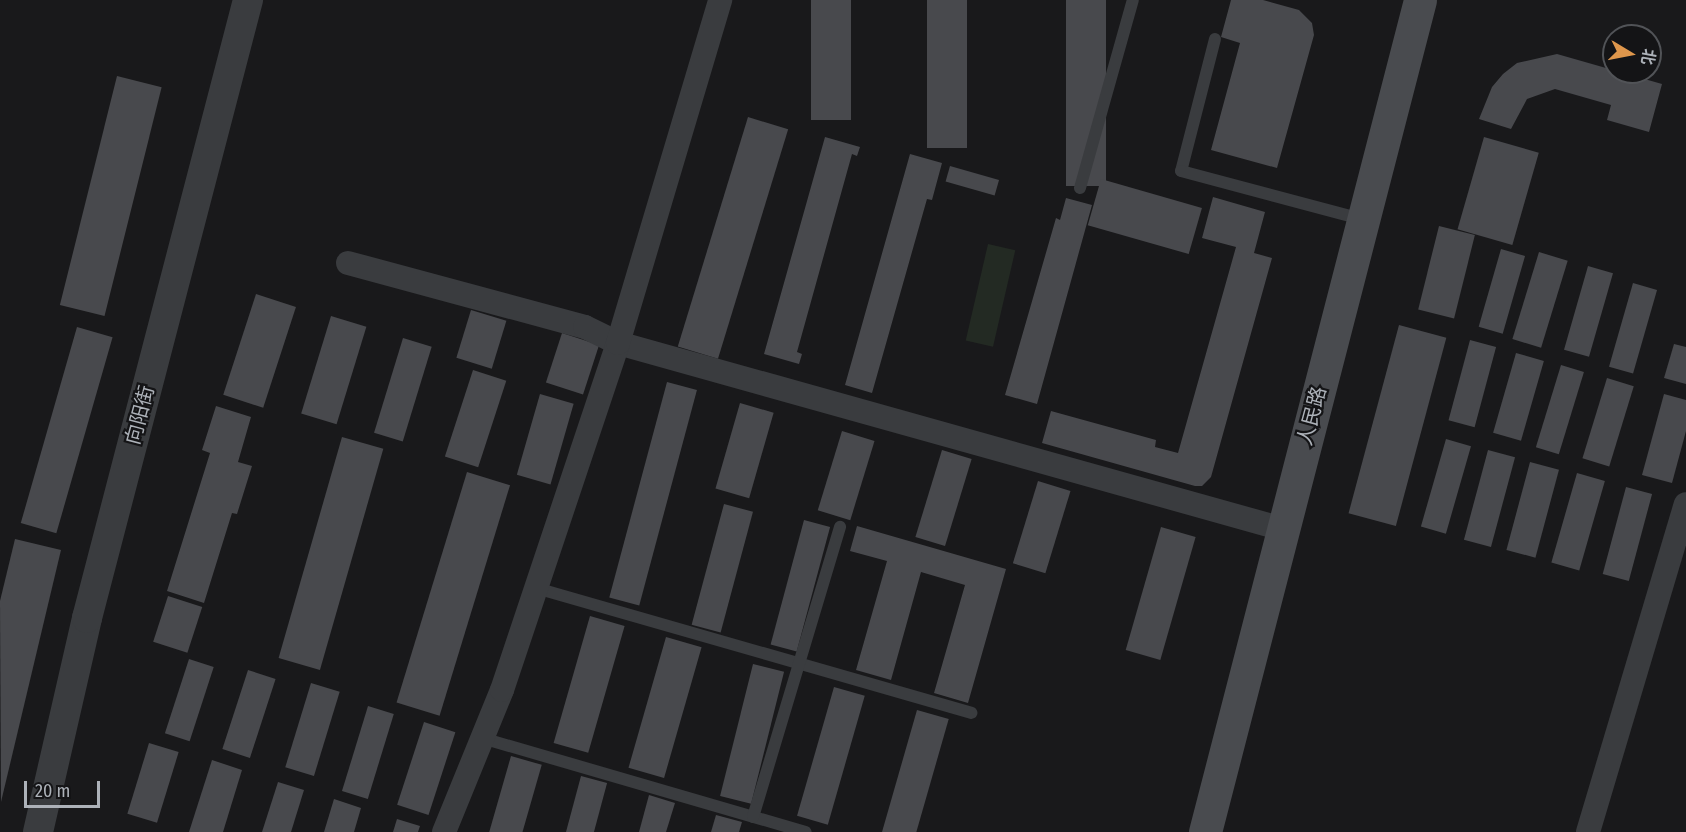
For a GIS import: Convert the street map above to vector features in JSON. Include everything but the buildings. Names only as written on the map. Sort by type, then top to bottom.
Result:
[{"type":"main road","name":"人民路","points":[[1205,832],[1420,0]]},
{"type":"street","name":"向阳街","points":[[38,832],[90,606],[248,0]]},
{"type":"street","points":[[444,832],[482,738],[536,588],[618,343],[720,0]]},
{"type":"street","points":[[348,263],[585,327],[618,343],[1283,529]]},
{"type":"street","points":[[1588,832],[1686,504]]},
{"type":"lane","points":[[1080,188],[1133,0]]},
{"type":"lane","points":[[1215,39],[1181,171],[1363,219]]},
{"type":"lane","points":[[753,817],[840,527]]},
{"type":"lane","points":[[536,588],[971,713]]},
{"type":"lane","points":[[482,738],[806,832]]},
{"type":"shaded area","points":[[988,244],[1015,250],[993,347],[966,340]]}]
